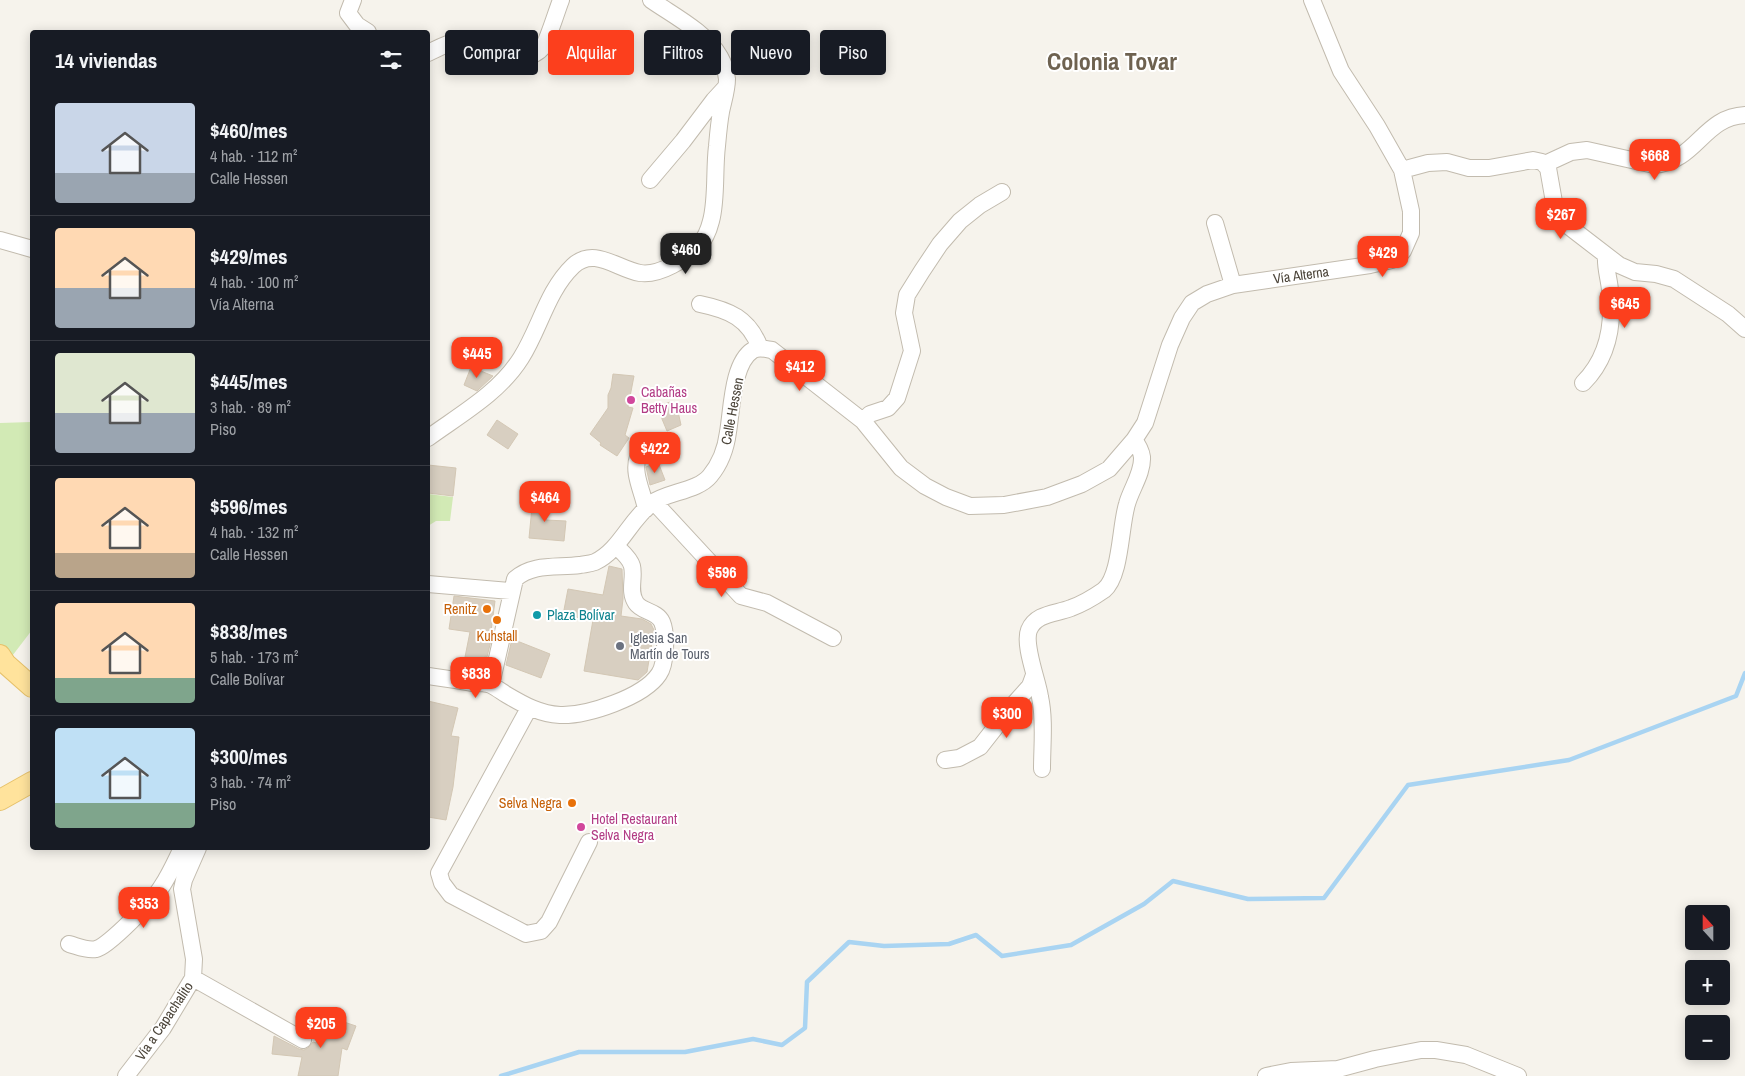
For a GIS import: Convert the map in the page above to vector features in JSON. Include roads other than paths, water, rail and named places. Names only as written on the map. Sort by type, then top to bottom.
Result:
[{"type":"main road","points":[[0,655],[6,664],[30,685]]},
{"type":"main road","points":[[0,800],[30,783]]},
{"type":"street","points":[[353,0],[348,13],[357,25],[365,30]]},
{"type":"street","points":[[430,52],[462,40],[473,41],[521,57],[534,53],[543,46],[561,0]]},
{"type":"street","points":[[430,437],[487,396],[511,372],[531,341],[555,287],[577,263],[584,259],[596,258],[640,273],[651,272],[671,266],[699,246],[708,230],[713,210],[716,146],[727,79],[724,64],[715,50],[697,31],[651,0]]},
{"type":"street","name":"Vía Alterna","points":[[1134,440],[1144,423],[1170,345],[1182,318],[1192,303],[1206,294],[1233,285],[1370,265],[1392,260],[1403,251],[1411,234],[1411,211],[1402,170],[1377,126],[1341,71],[1312,0]]},
{"type":"street","points":[[650,180],[726,87]]},
{"type":"street","points":[[1545,164],[1571,152],[1587,150],[1654,165],[1663,164],[1680,158],[1704,134],[1722,121],[1745,115]]},
{"type":"street","points":[[1402,170],[1428,163],[1447,162],[1470,168],[1489,168],[1533,160],[1542,162],[1550,172],[1551,192],[1554,202],[1567,225],[1620,265],[1635,272],[1656,274],[1674,279],[1728,314],[1745,329]]},
{"type":"street","points":[[863,421],[870,414],[888,408],[897,398],[912,351],[904,313],[907,296],[917,279],[940,244],[960,221],[980,205],[1002,192]]},
{"type":"street","points":[[1215,223],[1233,285]]},
{"type":"street","points":[[0,240],[30,248]]},
{"type":"street","points":[[1583,383],[1601,360],[1609,337],[1610,290],[1606,271],[1606,255]]},
{"type":"street","points":[[700,304],[728,312],[743,321],[756,336],[760,348],[772,350],[863,421],[901,468],[925,486],[946,497],[970,506],[1012,504],[1047,497],[1082,484],[1110,469],[1134,440],[1139,446],[1142,457],[1140,471],[1127,503],[1121,526],[1115,573],[1105,589],[1092,598],[1071,608],[1044,616],[1033,624],[1027,635],[1042,710],[1042,769]]},
{"type":"street","name":"Calle Hessen","points":[[512,591],[515,579],[522,573],[534,568],[592,563],[605,556],[622,539],[631,524],[650,505],[708,479],[719,464],[728,432],[732,399],[740,369],[745,358],[753,350],[760,348]]},
{"type":"street","points":[[638,457],[636,472],[650,505],[741,596],[767,603],[833,638]]},
{"type":"street","points":[[430,676],[491,685],[529,708],[560,715],[581,713],[611,704],[638,692],[652,682],[660,673],[664,656],[665,632],[662,621],[656,614],[637,605],[633,599],[631,585],[632,566],[629,559],[616,546]]},
{"type":"street","points":[[430,584],[512,591],[491,685]]},
{"type":"street","points":[[945,760],[959,758],[980,748],[1030,686],[1034,675]]},
{"type":"street","points":[[529,708],[439,873],[442,883],[451,895],[526,934],[541,931],[549,922],[589,842]]},
{"type":"street","points":[[69,944],[91,950],[105,945],[132,920],[162,887],[181,850]]},
{"type":"street","name":"Vía a Capachalito","points":[[126,1076],[163,1028],[193,978],[194,959],[182,889],[197,850]]},
{"type":"street","points":[[193,978],[303,1040]]},
{"type":"street","points":[[1266,1076],[1291,1071],[1338,1069],[1421,1050],[1436,1050],[1466,1055],[1518,1076]]},
{"type":"waterway","points":[[501,1076],[579,1052],[685,1052],[753,1039],[782,1045],[805,1028],[807,982],[849,942],[884,946],[949,944],[976,935],[1002,956],[1071,945],[1144,904],[1173,881],[1248,899],[1324,898],[1408,785],[1569,760],[1736,696],[1745,673]]},
{"type":"place","name":"Cabañas Betty Haus","points":[[631,400]]},
{"type":"place","name":"Renitz","points":[[487,609]]},
{"type":"place","name":"Plaza Bolívar","points":[[537,615]]},
{"type":"place","name":"Kuhstall","points":[[497,620]]},
{"type":"place","name":"Iglesia San Martín de Tours","points":[[620,646]]},
{"type":"place","name":"Selva Negra","points":[[572,803]]},
{"type":"place","name":"Hotel Restaurant Selva Negra","points":[[581,827]]},
{"type":"district","name":"Colonia Tovar","points":[[1112,61]]}]
